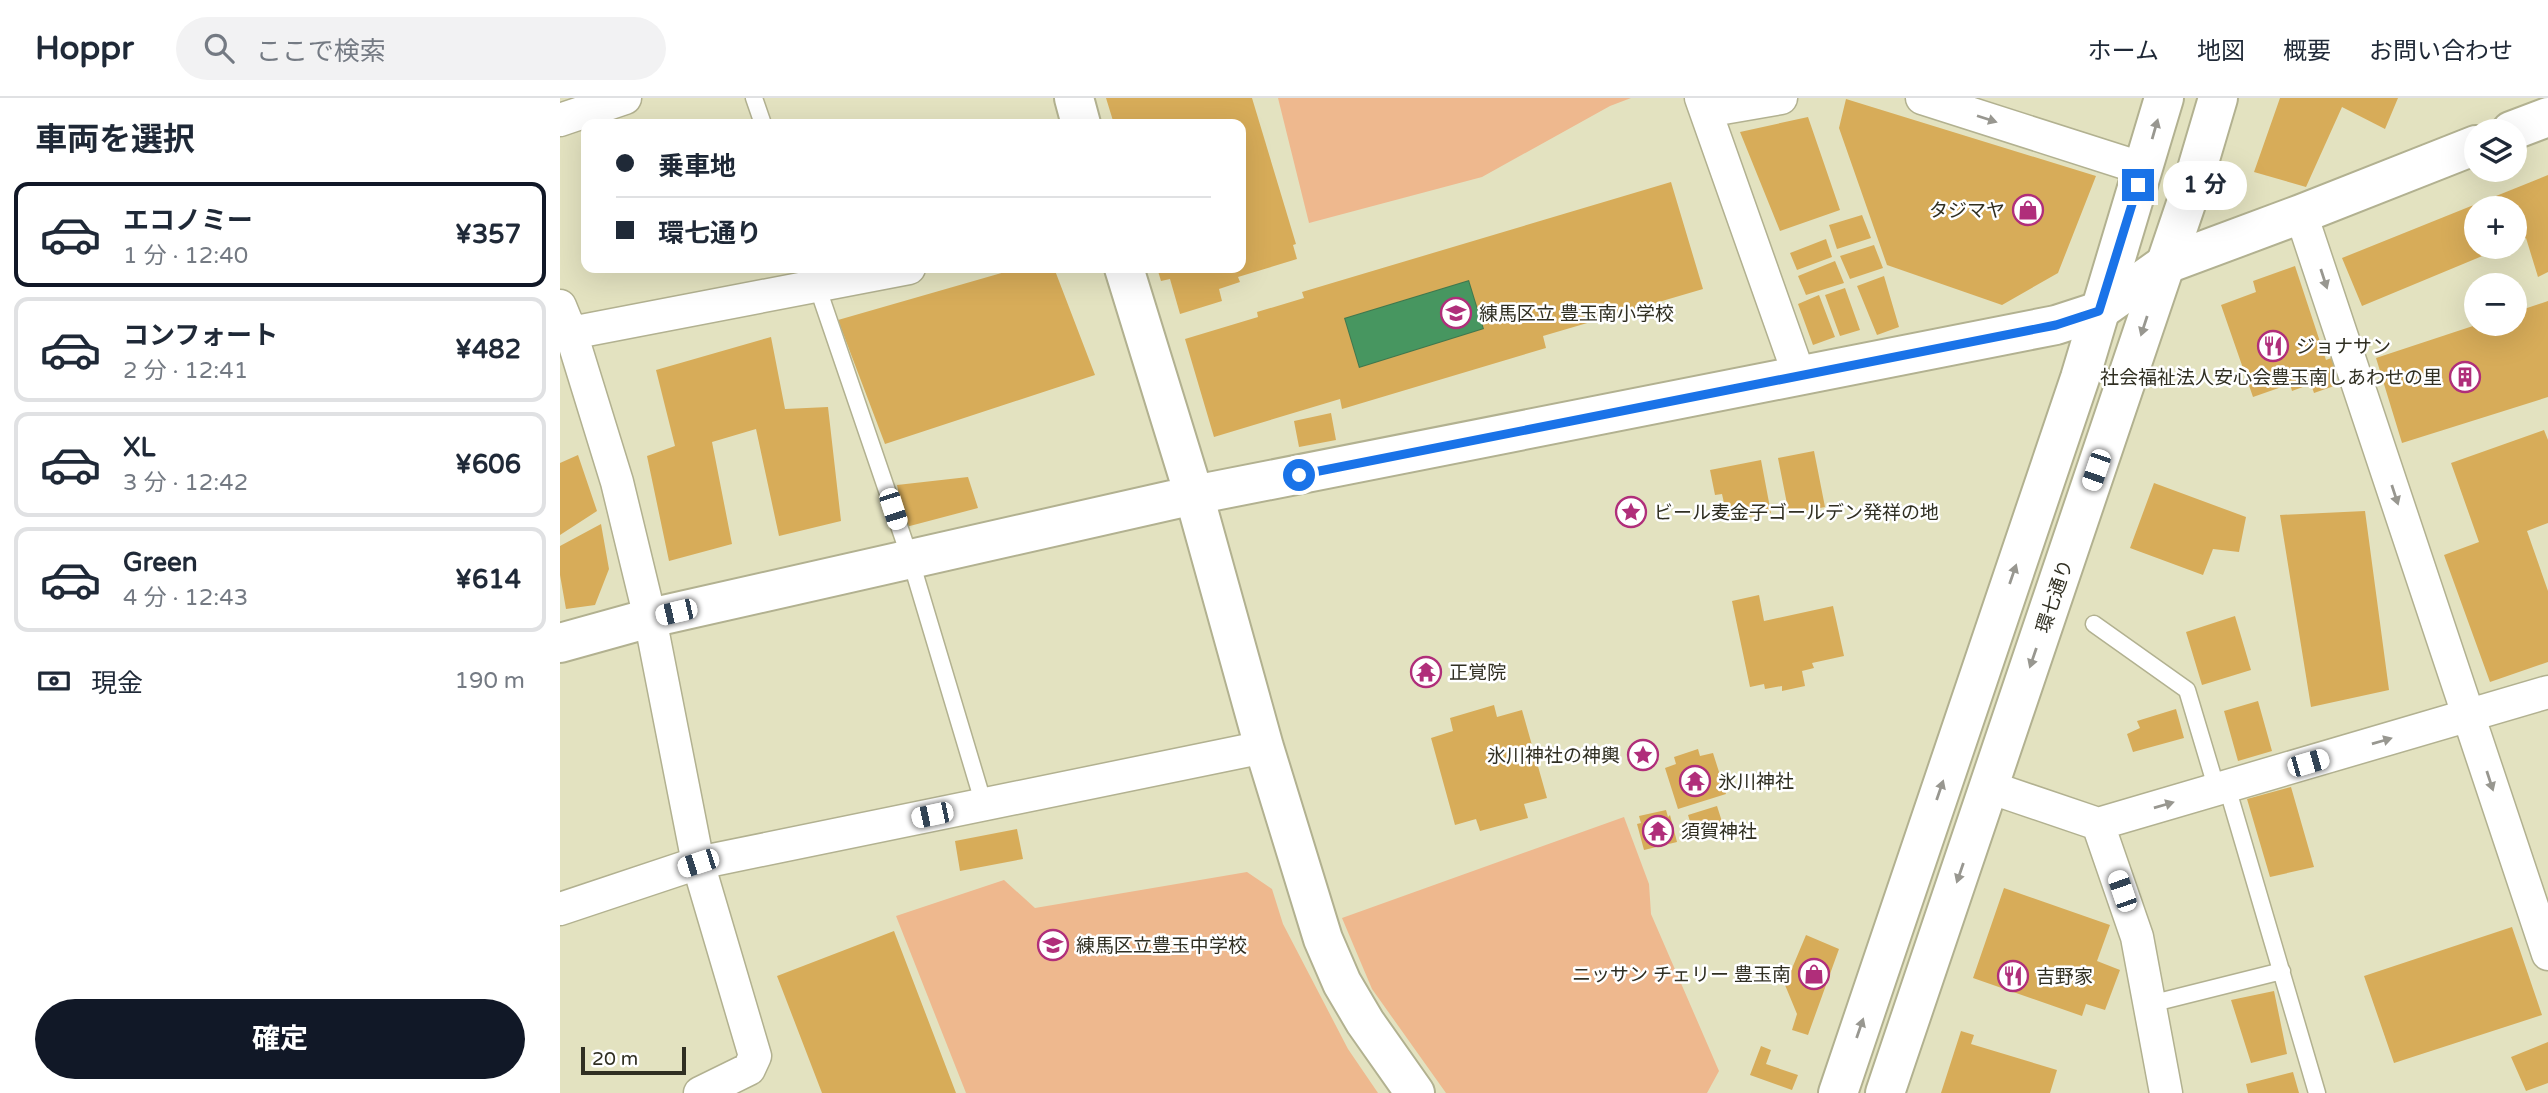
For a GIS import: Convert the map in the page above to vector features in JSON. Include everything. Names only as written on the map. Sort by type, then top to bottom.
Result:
[{"type":"street","points":[[560,120],[625,98]]},
{"type":"street","points":[[1074,98],[1080,119]]},
{"type":"street","points":[[1781,98],[1703,105],[1799,375]]},
{"type":"street","points":[[1922,98],[2144,169]]},
{"type":"street","points":[[1838,1093],[2080,378],[2164,98]]},
{"type":"street","name":"環七通り","points":[[1885,1093],[2192,186],[2218,98]]},
{"type":"street","points":[[2527,125],[2548,117]]},
{"type":"street","points":[[560,643],[650,618],[1194,495],[2056,325],[2099,311],[2164,265],[2464,150]]},
{"type":"street","points":[[2301,214],[2548,954]]},
{"type":"street","points":[[699,1093],[749,1069],[755,1056],[698,863],[650,618],[617,482],[566,320],[814,277],[856,273]]},
{"type":"street","points":[[1126,273],[1194,495],[1264,747],[1323,939],[1337,972],[1365,1022],[1415,1093]]},
{"type":"street","points":[[1989,787],[2098,824],[2548,692]]},
{"type":"street","points":[[560,909],[698,863],[1264,747]]},
{"type":"street","points":[[2098,824],[2137,937],[2166,1093]]},
{"type":"lane","points":[[754,98],[761,119]]},
{"type":"lane","points":[[814,277],[910,558],[984,805]]},
{"type":"lane","points":[[2094,624],[2187,690],[2282,971],[2316,1093]]},
{"type":"lane","points":[[2150,1004],[2282,971]]},
{"type":"shaded area","points":[[1278,98],[1631,98],[1610,106],[1482,177],[1309,223]]},
{"type":"shaded area","points":[[1469,280],[1484,329],[1359,368],[1344,318]]},
{"type":"shaded area","points":[[1624,817],[1649,884],[1651,914],[1719,1071],[1707,1093],[1446,1093],[1372,989],[1342,918]]},
{"type":"shaded area","name":"練馬区立豊玉中学校","points":[[1247,872],[1272,889],[1283,924],[1348,1049],[1378,1093],[966,1093],[896,916],[1004,880],[1035,908]]},
{"type":"building","points":[[1106,98],[1252,98],[1296,244],[1293,245],[1297,259],[1238,277],[1240,282],[1219,289],[1222,301],[1180,314],[1170,279],[1161,281],[1159,273],[1246,273],[1246,119],[1112,119]]},
{"type":"building","points":[[2280,98],[2398,98],[2385,129],[2342,107],[2306,187],[2254,172]]},
{"type":"building","points":[[1846,99],[2096,176],[2058,273],[2002,305],[1887,265],[1839,128]]},
{"type":"building","points":[[1808,117],[1840,210],[1780,231],[1740,132]]},
{"type":"building","points":[[2548,175],[2548,272],[2538,277],[2527,241],[2527,196],[2496,196]]},
{"type":"building","points":[[1671,182],[1703,289],[1543,336],[1546,348],[1342,409],[1340,399],[1214,437],[1185,339],[1258,317],[1257,312],[1304,298],[1302,292]],"holes":[[[1469,280],[1484,329],[1359,368],[1344,318]]]},
{"type":"building","points":[[2464,209],[2464,259],[2475,259],[2362,306],[2342,258]]},
{"type":"building","points":[[1862,215],[1871,238],[1837,249],[1829,225]]},
{"type":"building","points":[[1826,239],[1832,257],[1797,270],[1790,253]]},
{"type":"building","points":[[1874,245],[1883,268],[1850,279],[1840,256]]},
{"type":"building","points":[[1835,261],[1844,283],[1806,295],[1798,276]]},
{"type":"building","points":[[2295,266],[2326,360],[2334,357],[2339,372],[2330,375],[2334,386],[2314,393],[2311,384],[2292,391],[2290,384],[2253,397],[2221,305],[2256,292],[2253,281]]},
{"type":"building","points":[[1002,273],[1056,273],[1095,375],[885,444],[838,320]]},
{"type":"building","points":[[1884,276],[1899,327],[1877,335],[1857,286]]},
{"type":"building","points":[[1845,288],[1860,330],[1840,336],[1825,295]]},
{"type":"building","points":[[1819,295],[1835,337],[1813,345],[1798,304]]},
{"type":"building","name":"社会福祉法人安心会豊玉南しあわせの里","points":[[2548,301],[2548,397],[2402,443],[2376,358],[2464,329],[2464,336],[2527,336],[2527,308]]},
{"type":"building","points":[[771,337],[785,409],[828,407],[841,521],[779,536],[756,429],[712,442],[732,544],[669,561],[647,456],[675,446],[656,370]]},
{"type":"building","points":[[1331,413],[1336,440],[1299,447],[1294,421]]},
{"type":"building","points":[[2544,430],[2548,440],[2548,523],[2527,531],[2548,591],[2548,662],[2490,682],[2444,555],[2479,542],[2451,463]]},
{"type":"building","points":[[1814,451],[1825,507],[1789,514],[1778,458]]},
{"type":"building","points":[[578,455],[597,511],[560,535],[560,463]]},
{"type":"building","points":[[1761,460],[1771,513],[1728,521],[1722,494],[1715,495],[1710,470]]},
{"type":"building","points":[[968,477],[978,508],[906,527],[897,485]]},
{"type":"building","points":[[2154,483],[2246,517],[2239,552],[2213,549],[2203,575],[2130,548]]},
{"type":"building","points":[[2365,511],[2389,690],[2311,707],[2280,515]]},
{"type":"building","points":[[601,524],[609,569],[595,605],[566,609],[560,575],[560,546]]},
{"type":"building","points":[[1759,595],[1764,621],[1833,606],[1844,656],[1812,663],[1814,668],[1802,671],[1805,686],[1782,691],[1782,686],[1765,689],[1764,684],[1750,687],[1732,601]]},
{"type":"building","points":[[2235,616],[2251,670],[2202,685],[2186,632]]},
{"type":"building","points":[[2258,701],[2272,751],[2238,761],[2224,711]]},
{"type":"building","points":[[1494,705],[1497,717],[1522,710],[1547,798],[1524,804],[1528,818],[1480,831],[1476,819],[1455,825],[1431,738],[1453,731],[1450,718]]},
{"type":"building","points":[[2176,709],[2184,738],[2133,752],[2127,734],[2140,728],[2137,721]]},
{"type":"building","name":"氷川神社","points":[[1698,749],[1700,756],[1713,753],[1726,794],[1678,809],[1665,768],[1676,764],[1674,757]]},
{"type":"building","points":[[2291,787],[2314,867],[2270,877],[2247,799]]},
{"type":"building","points":[[1717,806],[1725,831],[1696,840],[1688,815]]},
{"type":"building","points":[[1666,810],[1668,817],[1670,815],[1677,842],[1644,850],[1637,824],[1641,823],[1639,816]]},
{"type":"building","points":[[1017,829],[1023,859],[960,871],[955,841]]},
{"type":"building","points":[[2004,888],[2110,925],[2097,961],[2120,970],[2105,1010],[2086,1004],[2082,1016],[1973,978]]},
{"type":"building","points":[[2512,927],[2542,1015],[2394,1063],[2364,976]]},
{"type":"building","points":[[894,931],[956,1093],[822,1093],[777,976]]},
{"type":"building","points":[[1806,935],[1839,949],[1808,1035],[1792,1030],[1797,1014],[1785,985]]},
{"type":"building","points":[[2274,991],[2287,1054],[2251,1063],[2231,1000]]},
{"type":"building","points":[[1961,1031],[1974,1035],[1971,1044],[2057,1070],[2050,1093],[1941,1093]]},
{"type":"building","points":[[2548,1042],[2548,1083],[2526,1091],[2511,1057]]},
{"type":"building","points":[[1761,1046],[1771,1050],[1766,1064],[1798,1075],[1792,1090],[1750,1075]]},
{"type":"building","points":[[2293,1072],[2299,1093],[2248,1093],[2246,1084]]},
{"type":"place","name":"タジマヤ","points":[[2028,210]]},
{"type":"place","name":"練馬区立 豊玉南小学校","points":[[1456,313]]},
{"type":"place","name":"ジョナサン","points":[[2273,346]]},
{"type":"place","name":"社会福祉法人安心会豊玉南しあわせの里","points":[[2465,377]]},
{"type":"place","name":"ビール麦金子ゴールデン発祥の地","points":[[1631,512]]},
{"type":"place","name":"正覚院","points":[[1426,672]]},
{"type":"place","name":"氷川神社の神輿","points":[[1643,755]]},
{"type":"place","name":"氷川神社","points":[[1695,781]]},
{"type":"place","name":"須賀神社","points":[[1658,831]]},
{"type":"place","name":"練馬区立豊玉中学校","points":[[1053,945]]},
{"type":"place","name":"ニッサン チェリー 豊玉南","points":[[1814,974]]},
{"type":"place","name":"吉野家","points":[[2013,976]]},
{"type":"route","points":[[1299,475],[2056,325],[2099,311],[2138,185]]}]
